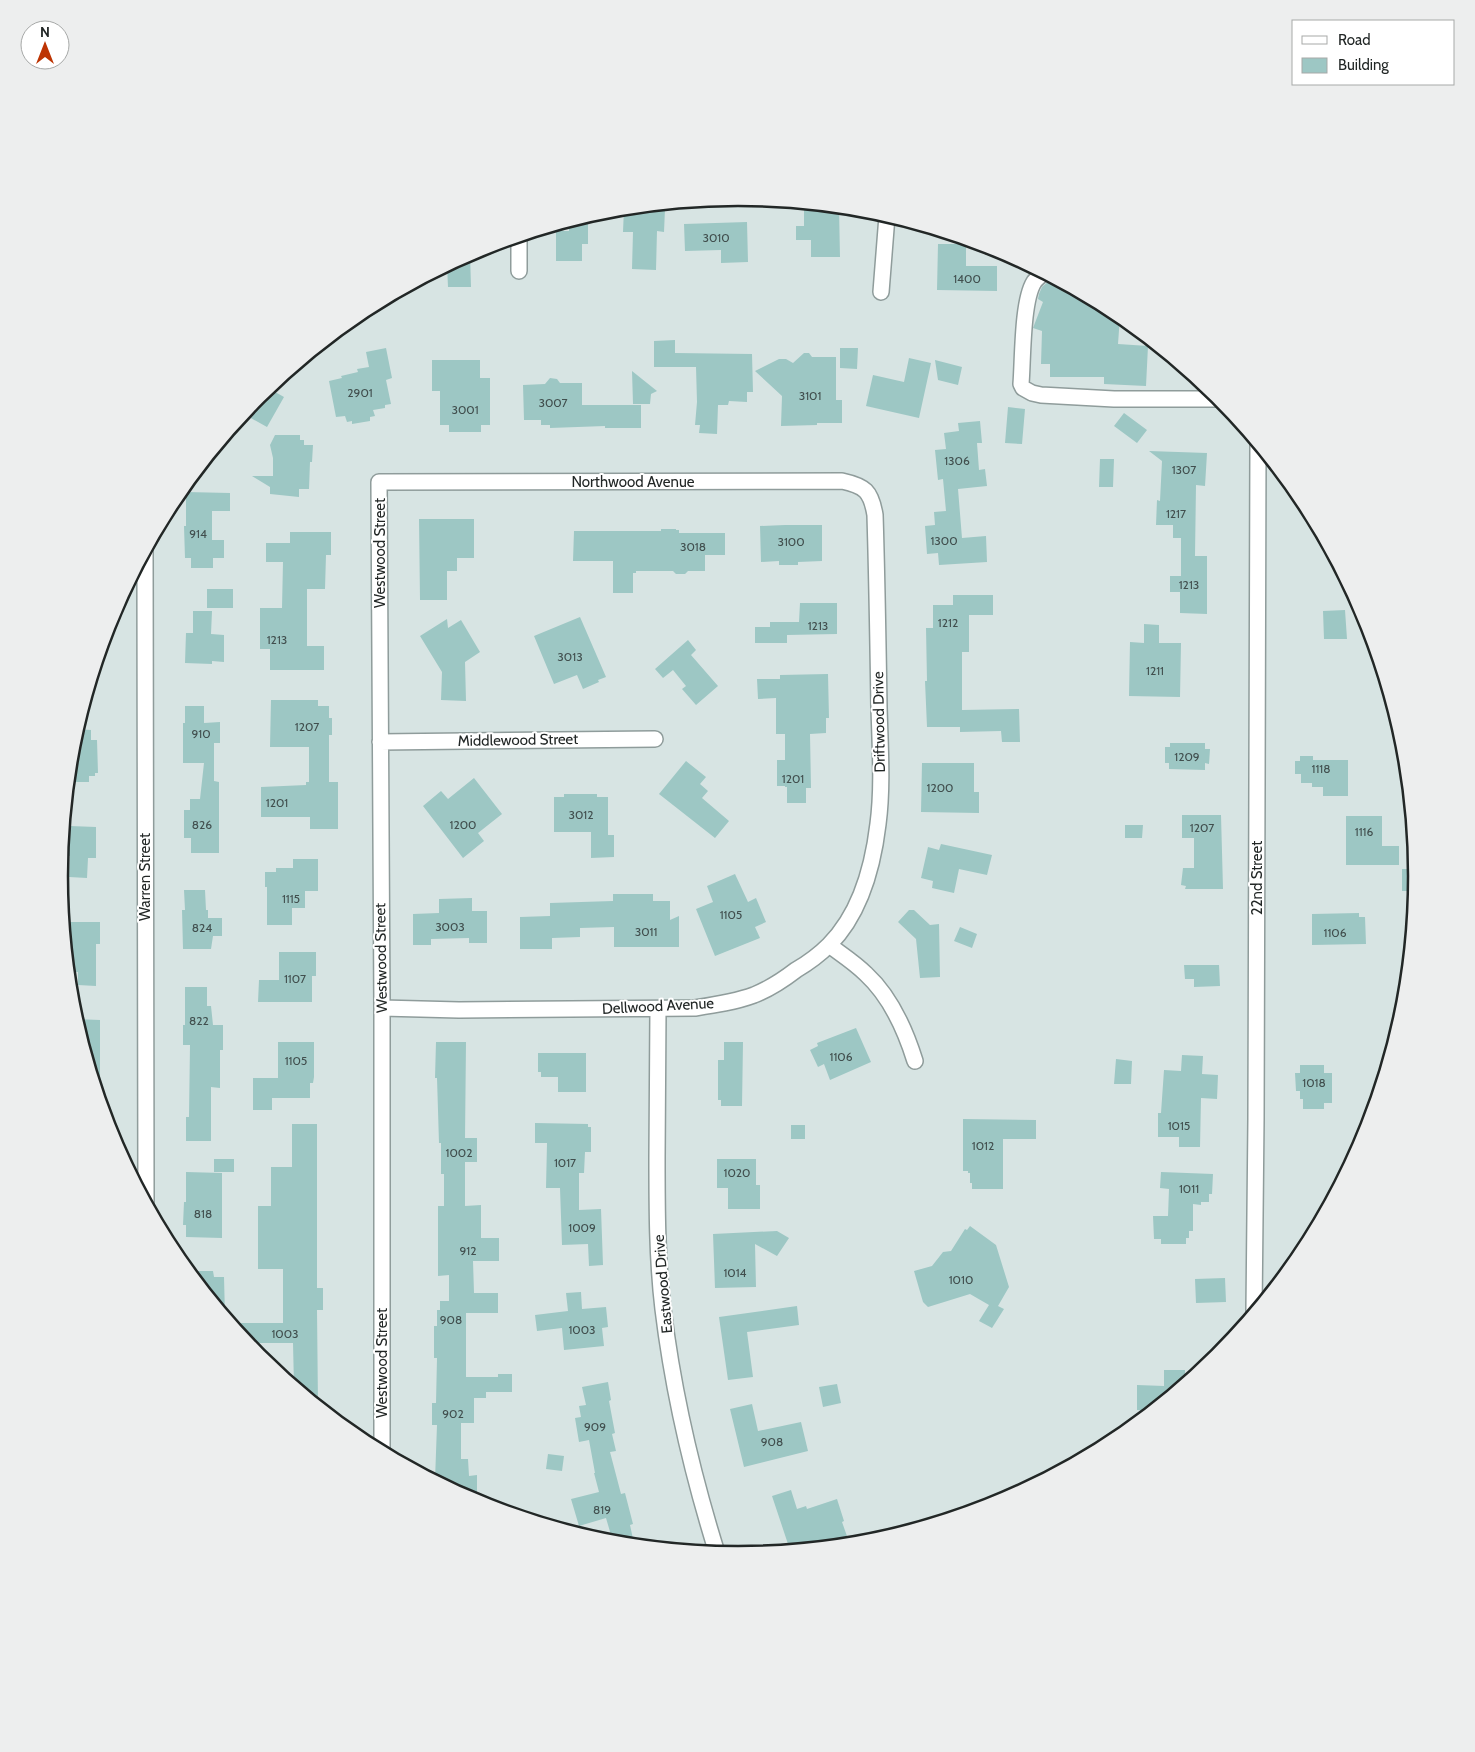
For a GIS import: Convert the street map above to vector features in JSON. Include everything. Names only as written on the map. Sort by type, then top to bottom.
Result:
[{"type":"street","points":[[882,292],[887,223]]},
{"type":"street","points":[[519,243],[519,271]]},
{"type":"street","points":[[1038,277],[1034,281],[1026,310],[1021,384],[1023,388],[1032,394],[1041,395],[1114,399],[1209,400]]},
{"type":"street","name":"22nd Street","points":[[1254,1302],[1258,455]]},
{"type":"street","name":"Northwood Avenue","points":[[398,482],[842,481],[856,484],[867,490]]},
{"type":"street","name":"Westwood Street","points":[[382,1444],[380,482],[398,482]]},
{"type":"street","name":"Driftwood Drive","points":[[829,945],[846,923],[863,888],[872,858],[878,825],[880,744],[875,515],[873,502],[867,490]]},
{"type":"street","name":"Warren Street","points":[[145,564],[146,1190]]},
{"type":"street","name":"Middlewood Street","points":[[380,742],[655,739]]},
{"type":"street","points":[[829,945],[866,974],[885,996],[909,1041],[915,1061]]},
{"type":"street","name":"Dellwood Avenue","points":[[382,1008],[459,1010],[695,1008],[733,1002],[755,995],[776,984],[829,945]]},
{"type":"street","name":"Eastwood Drive","points":[[658,1009],[657,1216],[663,1306],[669,1351],[687,1445],[715,1545]]},
{"type":"building","points":[[665,210],[664,232],[657,231],[656,270],[632,269],[633,232],[623,232],[624,216]]},
{"type":"building","points":[[804,210],[839,214],[840,257],[811,257],[811,240],[796,240],[796,226],[804,226]]},
{"type":"building","points":[[747,222],[748,262],[721,263],[721,250],[685,251],[684,224]]},
{"type":"building","points":[[588,223],[588,244],[582,244],[582,261],[556,261],[556,231],[569,231],[569,228]]},
{"type":"building","points":[[938,244],[958,244],[966,247],[966,266],[997,266],[997,291],[937,290]]},
{"type":"building","points":[[470,262],[471,287],[448,287],[447,272]]},
{"type":"building","points":[[1047,282],[1119,326],[1118,344],[1148,346],[1146,386],[1104,384],[1104,377],[1050,377],[1050,364],[1041,364],[1042,331],[1033,328],[1043,302],[1038,299],[1042,287]]},
{"type":"building","points":[[675,340],[675,353],[752,354],[753,392],[747,392],[747,402],[729,401],[728,405],[718,405],[717,434],[699,433],[700,425],[695,425],[697,402],[696,367],[654,367],[654,341]]},
{"type":"building","points":[[386,348],[392,378],[386,380],[391,404],[385,405],[385,408],[373,410],[375,416],[370,417],[370,421],[352,424],[352,421],[347,422],[345,416],[336,417],[329,381],[358,372],[357,369],[369,367],[366,352]]},
{"type":"building","points":[[840,348],[858,348],[857,369],[840,368]]},
{"type":"building","points":[[804,353],[809,353],[812,357],[836,357],[836,400],[842,400],[842,423],[781,426],[782,396],[755,371],[779,359],[786,359],[793,363]]},
{"type":"building","points":[[909,358],[931,363],[919,418],[866,406],[873,375],[904,382]]},
{"type":"building","points":[[432,360],[480,360],[480,378],[490,378],[490,425],[481,425],[481,432],[449,432],[449,425],[440,425],[440,391],[432,391]]},
{"type":"building","points":[[935,360],[962,367],[958,385],[938,380]]},
{"type":"building","points":[[632,371],[657,391],[651,394],[650,404],[633,404]]},
{"type":"building","points":[[550,378],[557,379],[560,383],[582,383],[582,405],[641,405],[641,428],[605,428],[605,426],[550,428],[550,425],[541,425],[541,420],[524,420],[523,385],[545,384]]},
{"type":"building","points":[[275,392],[284,397],[267,427],[250,417]]},
{"type":"building","points":[[1008,407],[1025,409],[1022,444],[1005,443]]},
{"type":"building","points":[[1124,413],[1147,430],[1137,443],[1114,426]]},
{"type":"building","points":[[980,421],[982,443],[977,443],[979,470],[985,469],[987,486],[958,489],[962,538],[986,536],[987,562],[939,565],[938,553],[927,554],[925,526],[935,525],[934,512],[946,511],[943,479],[938,480],[935,450],[946,449],[944,433],[959,431],[958,423]]},
{"type":"building","points":[[275,435],[300,435],[300,440],[304,440],[304,445],[313,445],[309,489],[299,489],[299,497],[270,494],[270,487],[252,476],[273,476],[273,458],[270,445]]},
{"type":"building","points":[[1149,451],[1207,453],[1205,486],[1196,485],[1195,556],[1207,556],[1207,614],[1180,613],[1180,592],[1170,592],[1170,576],[1181,576],[1181,538],[1173,538],[1173,525],[1156,525],[1157,500],[1160,501],[1162,461]]},
{"type":"building","points":[[1100,459],[1114,459],[1113,487],[1099,487]]},
{"type":"building","points":[[189,492],[230,493],[230,511],[212,511],[212,540],[224,540],[224,558],[213,558],[213,568],[191,568],[191,558],[185,558],[184,526],[186,526],[186,496]]},
{"type":"building","points":[[419,519],[474,519],[474,558],[457,558],[457,571],[447,571],[447,600],[420,600]]},
{"type":"building","points":[[822,525],[822,561],[798,562],[798,565],[779,565],[779,561],[761,562],[760,526]]},
{"type":"building","points":[[661,529],[676,529],[679,530],[679,533],[725,533],[725,555],[705,555],[705,571],[688,571],[685,574],[676,574],[673,571],[636,571],[636,573],[633,573],[633,593],[613,593],[613,561],[573,561],[574,531],[661,531]]},
{"type":"building","points":[[290,532],[331,532],[331,555],[326,555],[325,589],[307,589],[307,646],[324,646],[324,670],[270,670],[270,649],[260,649],[260,608],[282,608],[283,562],[266,562],[266,543],[290,543]]},
{"type":"building","points":[[207,589],[233,589],[233,608],[207,608]]},
{"type":"building","points":[[953,595],[993,595],[993,615],[969,615],[969,652],[962,652],[962,710],[1019,709],[1020,742],[1002,742],[1001,731],[960,732],[960,727],[927,727],[925,681],[927,681],[926,628],[933,628],[933,605],[953,605]]},
{"type":"building","points":[[800,603],[837,603],[837,634],[787,635],[787,643],[755,643],[755,627],[770,627],[770,622],[799,622]]},
{"type":"building","points":[[1345,610],[1347,639],[1324,639],[1323,611]]},
{"type":"building","points":[[193,611],[212,611],[211,634],[224,635],[224,662],[212,661],[212,664],[185,663],[186,633],[193,633]]},
{"type":"building","points":[[580,617],[606,677],[583,689],[577,675],[554,684],[534,636]]},
{"type":"building","points":[[447,619],[448,628],[461,620],[480,652],[465,662],[466,701],[441,700],[442,672],[420,636]]},
{"type":"building","points":[[1144,624],[1159,625],[1159,643],[1181,643],[1180,697],[1129,696],[1130,642],[1144,643]]},
{"type":"building","points":[[688,640],[696,650],[691,655],[718,686],[696,705],[682,689],[686,686],[673,670],[663,678],[655,669]]},
{"type":"building","points":[[828,674],[829,718],[826,718],[826,733],[810,734],[811,788],[806,788],[806,803],[787,803],[787,787],[777,786],[777,760],[785,760],[785,734],[776,734],[776,698],[758,699],[757,679],[780,679],[780,675]]},
{"type":"building","points":[[271,700],[318,700],[318,706],[329,706],[329,718],[332,718],[332,735],[329,735],[329,782],[338,782],[338,829],[310,829],[310,817],[261,817],[261,787],[306,785],[306,782],[309,782],[309,747],[270,747]]},
{"type":"building","points":[[185,706],[204,706],[204,723],[220,722],[220,743],[214,743],[214,781],[219,782],[219,853],[191,853],[191,838],[184,838],[184,810],[190,810],[190,799],[200,799],[204,763],[183,763]]},
{"type":"building","points":[[84,730],[91,730],[91,740],[97,740],[98,773],[95,773],[95,776],[89,776],[89,782],[74,782]]},
{"type":"building","points":[[1170,743],[1205,743],[1205,749],[1210,749],[1209,764],[1205,763],[1205,770],[1169,769],[1169,763],[1165,763],[1165,747],[1170,747]]},
{"type":"building","points":[[1300,756],[1313,756],[1313,760],[1348,760],[1348,796],[1323,796],[1323,787],[1312,787],[1312,783],[1301,783],[1301,774],[1295,774],[1295,761],[1300,761]]},
{"type":"building","points":[[686,761],[706,777],[700,784],[708,791],[702,798],[729,821],[715,838],[659,794]]},
{"type":"building","points":[[922,763],[974,763],[974,792],[979,792],[979,813],[921,812]]},
{"type":"building","points":[[474,778],[502,814],[478,833],[484,841],[463,858],[423,806],[441,791],[448,799]]},
{"type":"building","points":[[564,794],[597,794],[597,797],[608,797],[608,835],[614,835],[614,857],[591,858],[591,832],[554,832],[554,797],[564,797]]},
{"type":"building","points":[[1182,815],[1221,815],[1223,889],[1185,889],[1186,886],[1181,885],[1183,868],[1194,868],[1194,838],[1182,838]]},
{"type":"building","points":[[1346,816],[1382,816],[1382,846],[1399,846],[1399,865],[1346,865]]},
{"type":"building","points":[[1125,825],[1143,825],[1142,838],[1125,838]]},
{"type":"building","points":[[70,826],[96,827],[96,858],[88,858],[87,878],[69,877]]},
{"type":"building","points":[[941,844],[992,855],[987,875],[959,869],[954,893],[932,888],[933,881],[921,878],[928,847],[939,850]]},
{"type":"building","points":[[293,859],[318,859],[318,891],[305,891],[305,908],[292,908],[292,925],[267,925],[265,872],[276,872],[276,868],[293,868]]},
{"type":"building","points":[[1402,869],[1408,869],[1407,891],[1402,891]]},
{"type":"building","points":[[735,874],[748,902],[756,898],[766,922],[755,927],[760,938],[715,956],[696,909],[713,902],[707,886]]},
{"type":"building","points":[[184,890],[205,890],[208,918],[222,918],[222,936],[213,936],[211,949],[183,949],[182,910],[185,910]]},
{"type":"building","points":[[613,894],[653,894],[653,901],[670,901],[670,920],[679,916],[679,947],[614,947],[614,927],[580,928],[580,937],[552,938],[552,949],[520,949],[520,917],[550,916],[550,903],[613,901]]},
{"type":"building","points":[[472,898],[472,911],[487,911],[487,943],[469,943],[469,938],[431,939],[431,945],[413,945],[413,914],[439,913],[439,899]]},
{"type":"building","points":[[909,910],[914,910],[930,925],[939,924],[940,977],[920,978],[916,939],[898,922]]},
{"type":"building","points":[[1359,913],[1359,917],[1365,917],[1366,944],[1312,945],[1312,914]]},
{"type":"building","points":[[69,922],[100,922],[100,944],[96,944],[96,986],[78,985],[78,972],[74,972]]},
{"type":"building","points":[[960,927],[977,934],[972,948],[954,941]]},
{"type":"building","points":[[279,952],[316,952],[316,976],[312,976],[312,1002],[258,1002],[259,980],[279,980]]},
{"type":"building","points":[[1184,965],[1219,965],[1220,986],[1194,987],[1194,979],[1185,979]]},
{"type":"building","points":[[185,987],[207,987],[207,1006],[211,1006],[213,1025],[223,1025],[223,1050],[220,1050],[220,1088],[211,1087],[211,1141],[186,1141],[186,1117],[189,1117],[190,1045],[183,1045]]},
{"type":"building","points":[[83,1019],[100,1020],[100,1081]]},
{"type":"building","points":[[856,1028],[871,1062],[830,1080],[824,1064],[818,1067],[810,1050],[818,1046],[817,1043]]},
{"type":"building","points":[[278,1042],[314,1042],[314,1077],[313,1083],[310,1083],[310,1098],[272,1098],[272,1110],[253,1110],[253,1078],[278,1078]]},
{"type":"building","points":[[436,1042],[466,1042],[465,1138],[477,1138],[477,1162],[465,1162],[465,1206],[481,1205],[481,1238],[499,1238],[499,1261],[473,1261],[474,1293],[498,1293],[498,1313],[466,1313],[466,1377],[498,1377],[498,1374],[512,1374],[512,1392],[486,1392],[486,1398],[474,1398],[474,1423],[461,1423],[461,1459],[468,1459],[469,1476],[477,1475],[477,1493],[435,1474],[437,1425],[432,1425],[432,1403],[436,1403],[437,1358],[434,1358],[434,1326],[437,1326],[437,1310],[440,1310],[440,1301],[449,1301],[449,1275],[438,1276],[438,1206],[444,1206],[444,1174],[441,1174],[437,1078],[435,1078]]},
{"type":"building","points":[[724,1042],[743,1042],[742,1106],[721,1106],[721,1100],[718,1100],[718,1060],[724,1060]]},
{"type":"building","points":[[538,1053],[586,1053],[586,1092],[558,1092],[558,1077],[541,1077],[541,1072],[538,1072]]},
{"type":"building","points":[[1182,1055],[1203,1056],[1202,1074],[1218,1075],[1217,1099],[1201,1098],[1200,1147],[1179,1147],[1179,1137],[1158,1137],[1158,1113],[1161,1113],[1164,1070],[1181,1071]]},
{"type":"building","points":[[1116,1059],[1132,1061],[1131,1084],[1114,1084]]},
{"type":"building","points":[[1300,1065],[1324,1065],[1324,1073],[1332,1073],[1332,1103],[1324,1103],[1324,1109],[1303,1109],[1303,1099],[1300,1099],[1300,1091],[1296,1091],[1295,1073],[1300,1073]]},
{"type":"building","points":[[963,1119],[1036,1120],[1036,1139],[1003,1139],[1003,1189],[972,1189],[970,1173],[963,1171]]},
{"type":"building","points":[[535,1123],[588,1124],[588,1127],[591,1127],[591,1152],[585,1152],[584,1173],[579,1173],[579,1210],[601,1209],[603,1265],[589,1266],[588,1244],[562,1245],[560,1188],[546,1188],[547,1143],[535,1143]]},
{"type":"building","points":[[292,1124],[317,1124],[317,1288],[323,1288],[323,1310],[317,1310],[318,1398],[294,1378],[293,1343],[257,1343],[239,1323],[283,1323],[283,1269],[258,1269],[258,1206],[271,1206],[271,1167],[292,1167]]},
{"type":"building","points":[[791,1125],[805,1125],[805,1139],[791,1139]]},
{"type":"building","points":[[214,1159],[234,1159],[234,1172],[214,1172]]},
{"type":"building","points":[[717,1159],[756,1159],[756,1185],[760,1185],[760,1209],[728,1209],[728,1188],[717,1188]]},
{"type":"building","points":[[186,1172],[222,1173],[222,1238],[186,1237],[186,1225],[183,1225],[184,1202],[186,1202]]},
{"type":"building","points":[[1161,1172],[1213,1174],[1212,1194],[1209,1194],[1209,1202],[1201,1202],[1201,1205],[1193,1204],[1193,1231],[1189,1231],[1189,1238],[1186,1238],[1186,1244],[1161,1244],[1161,1239],[1154,1239],[1153,1216],[1168,1216],[1169,1189],[1160,1188]]},
{"type":"building","points":[[970,1226],[996,1245],[1009,1287],[998,1306],[1004,1309],[992,1328],[979,1321],[989,1305],[970,1294],[928,1307],[923,1302],[914,1271],[932,1266],[943,1252],[951,1251],[965,1229],[967,1230]]},
{"type":"building","points":[[777,1231],[789,1238],[777,1256],[755,1244],[756,1287],[715,1288],[713,1234]]},
{"type":"building","points":[[197,1271],[213,1271],[214,1277],[224,1277],[225,1307]]},
{"type":"building","points":[[1225,1278],[1226,1302],[1196,1303],[1195,1279]]},
{"type":"building","points":[[581,1292],[582,1309],[606,1307],[608,1327],[602,1328],[604,1346],[564,1350],[562,1328],[537,1331],[535,1315],[568,1311],[566,1293]]},
{"type":"building","points":[[797,1306],[799,1325],[747,1332],[753,1377],[728,1380],[719,1317]]},
{"type":"building","points":[[1164,1370],[1185,1370],[1185,1374],[1179,1380],[1145,1408],[1137,1410],[1137,1385],[1164,1386]]},
{"type":"building","points":[[608,1382],[611,1400],[609,1401],[615,1433],[612,1434],[616,1451],[610,1452],[621,1494],[625,1493],[633,1524],[630,1525],[633,1537],[611,1534],[606,1518],[579,1526],[571,1499],[599,1492],[589,1440],[579,1442],[575,1418],[581,1417],[579,1406],[586,1405],[582,1387]]},
{"type":"building","points":[[837,1384],[841,1403],[823,1407],[819,1387]]},
{"type":"building","points":[[752,1404],[758,1431],[801,1422],[808,1451],[744,1467],[730,1409]]},
{"type":"building","points":[[548,1454],[564,1456],[562,1471],[546,1469]]},
{"type":"building","points":[[791,1490],[797,1509],[806,1506],[807,1509],[837,1499],[847,1536],[788,1544],[772,1496]]}]
